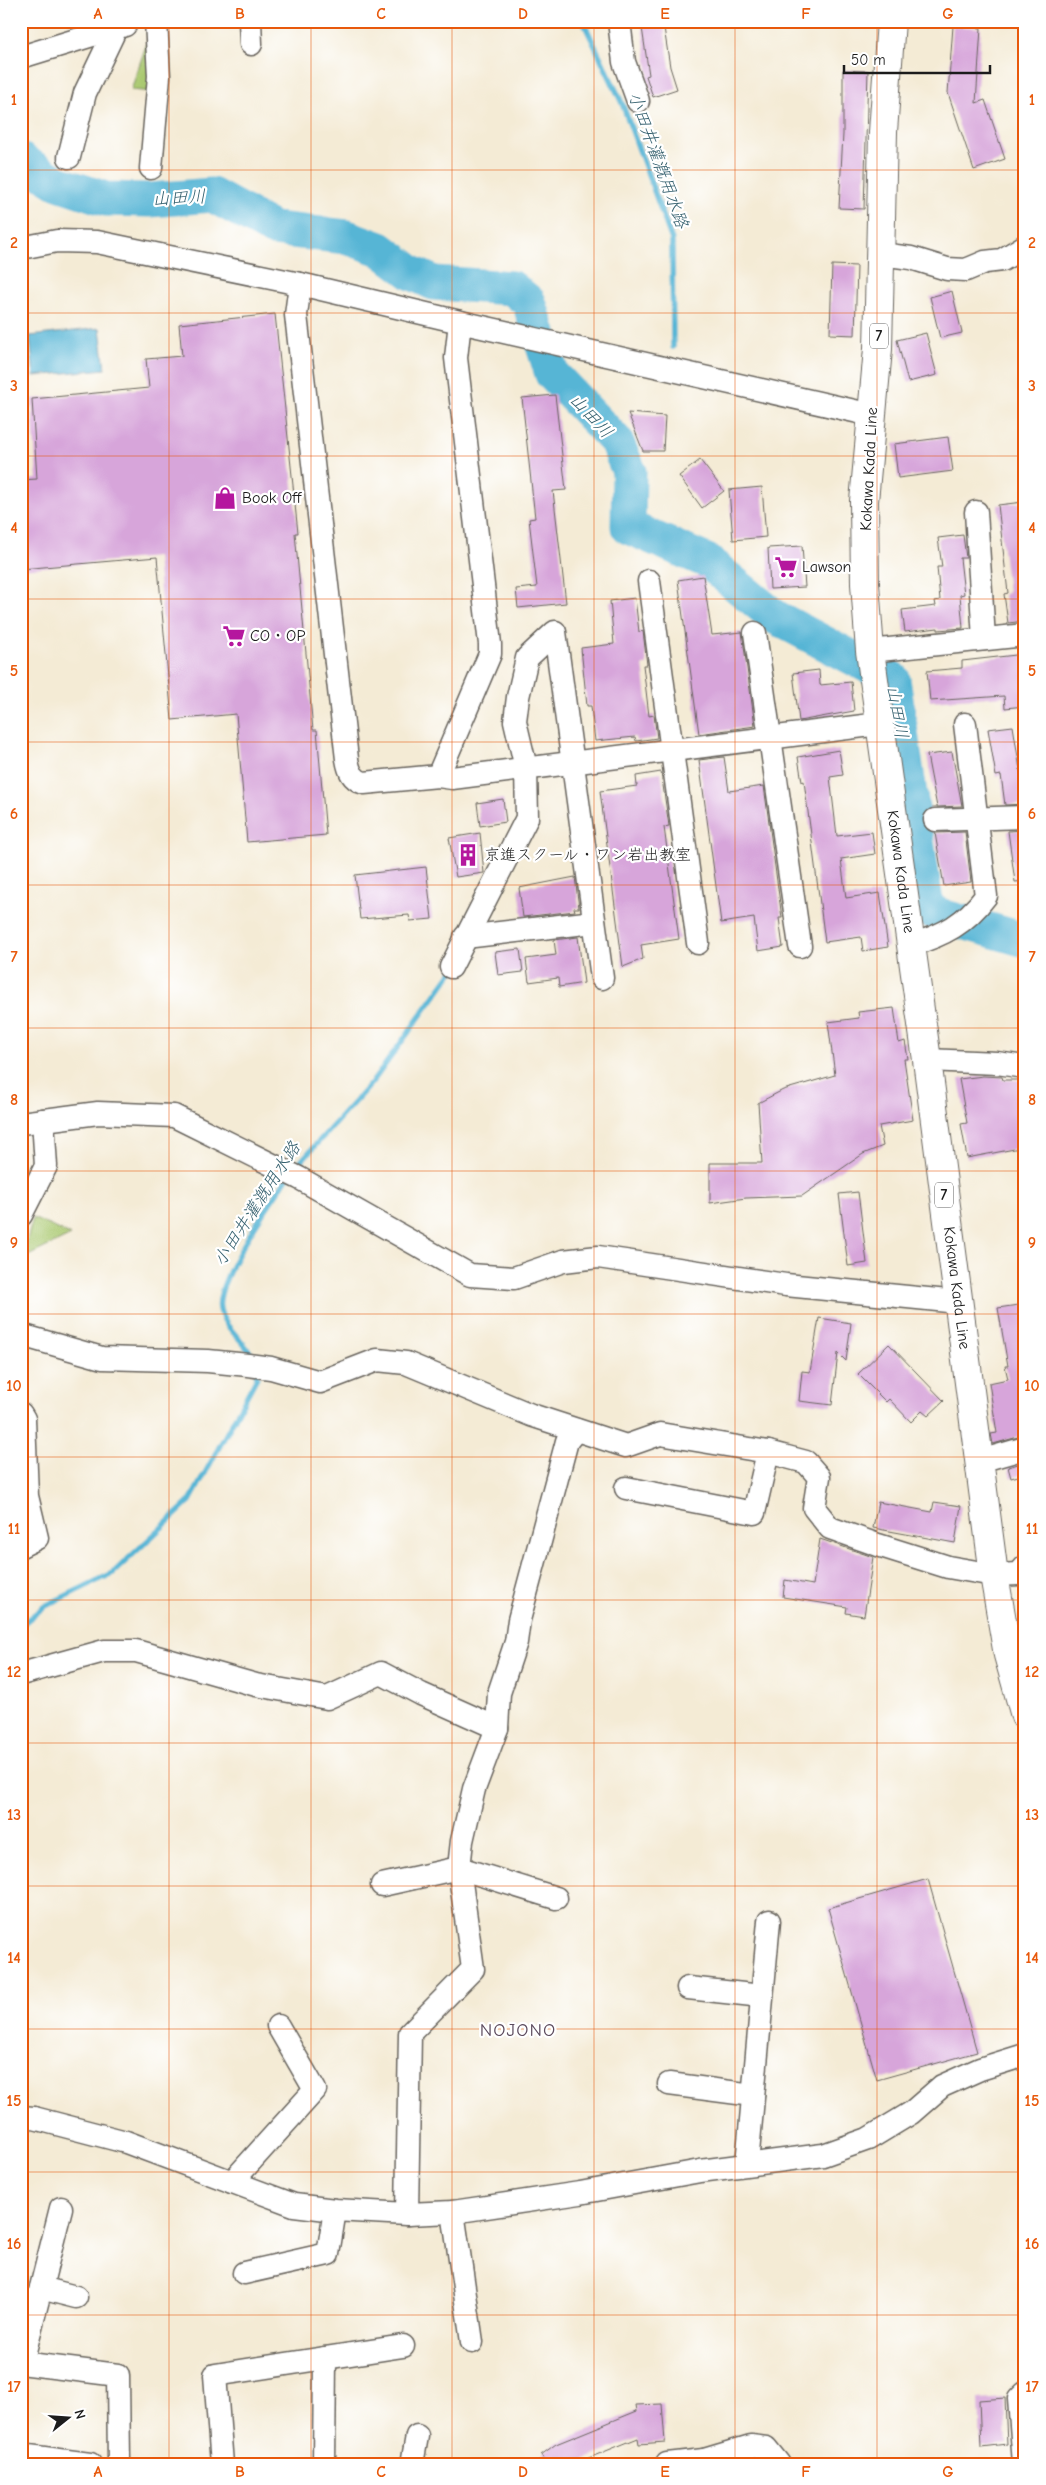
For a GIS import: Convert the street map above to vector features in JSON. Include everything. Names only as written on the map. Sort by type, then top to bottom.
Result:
[{"type":"main road","name":"Kokawa Kada Line","points":[[891,21],[883,132],[878,349],[864,501],[865,584],[871,662],[927,1060],[994,1575],[1008,1655],[1025,1716]]},
{"type":"street","points":[[151,168],[159,76],[156,21]]},
{"type":"street","points":[[250,21],[251,44]]},
{"type":"street","points":[[620,21],[624,62],[638,101]]},
{"type":"street","points":[[21,57],[122,24]]},
{"type":"street","points":[[68,157],[85,93],[122,24]]},
{"type":"street","points":[[21,248],[57,242],[97,242],[300,284],[566,347],[872,415]]},
{"type":"street","points":[[881,254],[911,258],[948,269],[966,270],[985,262],[1002,260],[1025,246]]},
{"type":"street","points":[[300,284],[296,315],[348,767],[350,774],[356,780],[364,783],[438,776],[452,778],[879,724]]},
{"type":"street","points":[[438,776],[490,654],[456,358],[460,322]]},
{"type":"street","points":[[976,512],[984,639]]},
{"type":"street","points":[[649,581],[698,943]]},
{"type":"street","points":[[451,968],[465,937],[527,818],[526,768],[515,721],[518,697],[527,658],[554,632],[602,978]]},
{"type":"street","points":[[756,634],[800,946]]},
{"type":"street","points":[[871,662],[984,639],[1025,635]]},
{"type":"street","points":[[911,945],[940,936],[954,928],[976,909],[986,896],[966,724]]},
{"type":"street","points":[[935,820],[976,817],[1025,817]]},
{"type":"street","points":[[465,937],[594,922]]},
{"type":"street","points":[[927,1060],[998,1063],[1025,1067]]},
{"type":"street","points":[[21,1215],[46,1166],[32,1122],[98,1113],[174,1116],[290,1174],[470,1275],[514,1278],[563,1261],[598,1257],[786,1285],[958,1302]]},
{"type":"street","points":[[21,1335],[102,1358],[208,1360],[271,1368],[320,1382],[377,1360],[406,1363],[576,1430],[626,1446],[660,1434],[768,1452],[806,1462],[819,1477],[814,1508],[830,1528],[948,1566],[994,1575],[1018,1574],[1025,1567]]},
{"type":"street","points":[[21,1414],[24,1419],[27,1496],[37,1538],[21,1546]]},
{"type":"street","points":[[407,2214],[410,2033],[473,1969],[459,1868],[462,1841],[474,1789],[498,1728],[499,1693],[516,1642],[519,1620],[568,1441],[576,1430]]},
{"type":"street","points":[[980,1461],[1025,1448]]},
{"type":"street","points":[[626,1488],[754,1513],[768,1452]]},
{"type":"street","points":[[21,1674],[104,1651],[136,1651],[256,1685],[327,1698],[381,1673],[421,1694],[498,1728]]},
{"type":"street","points":[[382,1885],[459,1868],[556,1898]]},
{"type":"street","points":[[747,2164],[769,1921]]},
{"type":"street","points":[[688,1988],[762,1996]]},
{"type":"street","points":[[232,2182],[315,2090],[278,2026]]},
{"type":"street","points":[[21,2117],[34,2118],[126,2142],[294,2205],[335,2210],[407,2214],[453,2212],[747,2164],[822,2155],[868,2139],[911,2112],[942,2086],[980,2069],[1025,2055]]},
{"type":"street","points":[[668,2084],[753,2095]]},
{"type":"street","points":[[61,2208],[22,2363],[118,2375],[119,2464]]},
{"type":"street","points":[[244,2273],[328,2254],[335,2210]]},
{"type":"street","points":[[453,2212],[472,2342]]},
{"type":"street","points":[[41,2288],[76,2297]]},
{"type":"street","points":[[222,2464],[215,2375],[402,2346]]},
{"type":"street","points":[[324,2464],[325,2358]]},
{"type":"street","points":[[1024,2464],[1019,2399],[1025,2393]]},
{"type":"street","points":[[412,2464],[417,2436]]},
{"type":"street","points":[[667,2464],[705,2462],[751,2446],[766,2448],[779,2464]]},
{"type":"street","points":[[23,2458],[90,2464]]},
{"type":"green space","points":[[147,42],[153,92],[131,90]]},
{"type":"green space","points":[[33,1218],[71,1235],[22,1259]]},
{"type":"water","points":[[100,328],[105,369],[34,376],[30,336]]},
{"type":"building","points":[[641,21],[663,21],[670,67],[677,89],[653,97],[646,76],[649,75]]},
{"type":"building","points":[[953,26],[981,28],[976,103],[985,100],[1005,159],[974,170],[948,93]]},
{"type":"building","points":[[843,70],[868,71],[864,209],[839,208],[843,134]]},
{"type":"building","points":[[832,265],[857,266],[855,335],[830,334]]},
{"type":"building","points":[[952,291],[962,333],[940,338],[930,297]]},
{"type":"building","points":[[275,314],[298,533],[295,533],[313,730],[317,730],[326,835],[247,842],[236,714],[172,720],[157,557],[21,569],[21,480],[37,479],[32,399],[149,388],[146,359],[182,356],[179,324]]},
{"type":"building","points":[[926,333],[937,375],[908,382],[897,340]]},
{"type":"building","points":[[555,395],[566,490],[553,491],[566,603],[518,608],[516,589],[537,587],[529,519],[535,518],[522,398]]},
{"type":"building","points":[[628,413],[665,416],[663,451],[643,451]]},
{"type":"building","points":[[948,437],[953,471],[898,478],[894,444]]},
{"type":"building","points":[[700,460],[724,491],[702,508],[679,476]]},
{"type":"building","points":[[762,487],[766,537],[733,540],[729,490]]},
{"type":"building","points":[[1023,502],[1025,621],[1008,623],[1004,594],[1008,593],[998,505]]},
{"type":"building","points":[[963,535],[966,558],[960,558],[964,594],[960,595],[963,628],[938,630],[938,628],[905,632],[902,610],[936,606],[935,601],[940,600],[937,567],[942,567],[938,538]]},
{"type":"building","name":"Lawson","points":[[802,546],[805,587],[770,589],[768,548]]},
{"type":"building","points":[[703,576],[712,635],[742,632],[755,726],[699,734],[678,580]]},
{"type":"building","points":[[635,598],[639,632],[643,631],[647,665],[643,665],[649,716],[654,715],[657,738],[636,741],[635,737],[595,741],[591,706],[587,706],[581,648],[614,644],[610,601]]},
{"type":"building","points":[[1025,654],[1025,706],[1005,708],[1004,696],[930,701],[927,671],[962,668],[962,661]]},
{"type":"building","points":[[819,670],[820,685],[851,682],[854,711],[799,721],[793,673]]},
{"type":"building","points":[[1013,726],[1021,776],[1025,776],[1025,804],[1005,805],[1001,775],[996,776],[988,729]]},
{"type":"building","points":[[839,750],[843,775],[830,777],[837,836],[872,832],[875,854],[841,859],[846,898],[880,893],[888,947],[863,951],[861,937],[825,942],[804,781],[802,782],[798,757]]},
{"type":"building","points":[[952,752],[962,806],[937,807],[927,755]]},
{"type":"building","points":[[724,757],[729,791],[764,786],[782,918],[779,918],[783,947],[758,951],[754,918],[721,923],[699,760]]},
{"type":"building","points":[[661,772],[669,826],[664,827],[679,939],[641,945],[643,959],[623,967],[600,791],[637,786],[636,776]]},
{"type":"building","points":[[503,799],[506,822],[480,826],[477,803]]},
{"type":"building","points":[[1025,830],[1025,881],[1015,882],[1008,831]]},
{"type":"building","points":[[965,832],[971,882],[944,886],[935,833]]},
{"type":"building","name":"京進スクール・ワン岩出教室","points":[[480,833],[484,873],[456,877],[449,838]]},
{"type":"building","points":[[426,867],[432,919],[410,921],[409,915],[360,919],[355,875]]},
{"type":"building","points":[[575,877],[579,908],[574,908],[575,911],[523,917],[519,888]]},
{"type":"building","points":[[578,937],[584,983],[559,987],[558,978],[529,982],[526,959],[556,955],[554,940]]},
{"type":"building","points":[[520,949],[523,972],[498,975],[495,952]]},
{"type":"building","points":[[894,1008],[899,1043],[905,1041],[908,1059],[904,1059],[913,1120],[879,1126],[883,1146],[863,1154],[802,1196],[746,1198],[710,1203],[710,1163],[762,1163],[758,1103],[783,1090],[835,1075],[828,1022],[859,1018],[858,1012]]},
{"type":"building","points":[[983,1076],[1002,1077],[1003,1080],[1025,1080],[1025,1147],[967,1158],[961,1124],[967,1123],[959,1079]]},
{"type":"building","points":[[858,1192],[867,1263],[848,1266],[839,1194]]},
{"type":"building","points":[[1025,1304],[1025,1435],[993,1444],[991,1434],[997,1433],[989,1383],[1008,1379],[1005,1366],[1008,1366],[998,1308]]},
{"type":"building","points":[[819,1318],[851,1323],[846,1361],[838,1353],[832,1405],[799,1401],[802,1371],[810,1372]]},
{"type":"building","points":[[889,1344],[944,1401],[928,1416],[922,1411],[911,1422],[889,1399],[886,1402],[858,1374]]},
{"type":"building","points":[[1025,1462],[1025,1474],[1011,1478],[1008,1467]]},
{"type":"building","points":[[878,1502],[932,1512],[934,1502],[961,1506],[955,1543],[873,1528]]},
{"type":"building","points":[[820,1539],[873,1557],[864,1616],[846,1613],[847,1607],[783,1597],[785,1580],[813,1585]]},
{"type":"building","points":[[928,1879],[977,2052],[877,2080],[828,1908]]},
{"type":"building","points":[[1005,2398],[1007,2444],[981,2447],[979,2400]]},
{"type":"building","points":[[662,2404],[665,2442],[639,2444],[638,2438],[574,2464],[547,2464],[541,2455],[556,2444],[637,2411],[636,2405]]},
{"type":"waterway","name":"小田井灌漑用水路","points":[[583,21],[622,103],[672,240],[673,347]]},
{"type":"waterway","name":"山田川","points":[[21,160],[58,183],[106,199],[150,200],[212,195],[274,229],[347,237],[380,249],[412,273],[434,283],[512,288],[529,302],[552,374],[616,441],[629,471],[628,527],[707,561],[775,617],[893,679],[927,909],[945,917],[1025,940]]},
{"type":"waterway","name":"小田井灌漑用水路","points":[[294,1169],[374,1080],[452,972]]},
{"type":"waterway","name":"小田井灌漑用水路","points":[[254,1360],[251,1353],[222,1316],[220,1309],[221,1297],[226,1280],[245,1242],[288,1177]]},
{"type":"waterway","name":"小田井灌漑用水路","points":[[21,1625],[45,1606],[113,1573],[190,1501],[257,1377],[256,1371]]},
{"type":"place","name":"Book Off","points":[[225,498]]},
{"type":"place","name":"Lawson","points":[[786,567]]},
{"type":"place","name":"CO・OP","points":[[234,636]]},
{"type":"place","name":"京進スクール・ワン岩出教室","points":[[468,855]]},
{"type":"district","name":"NOJONO","points":[[518,2030]]}]
